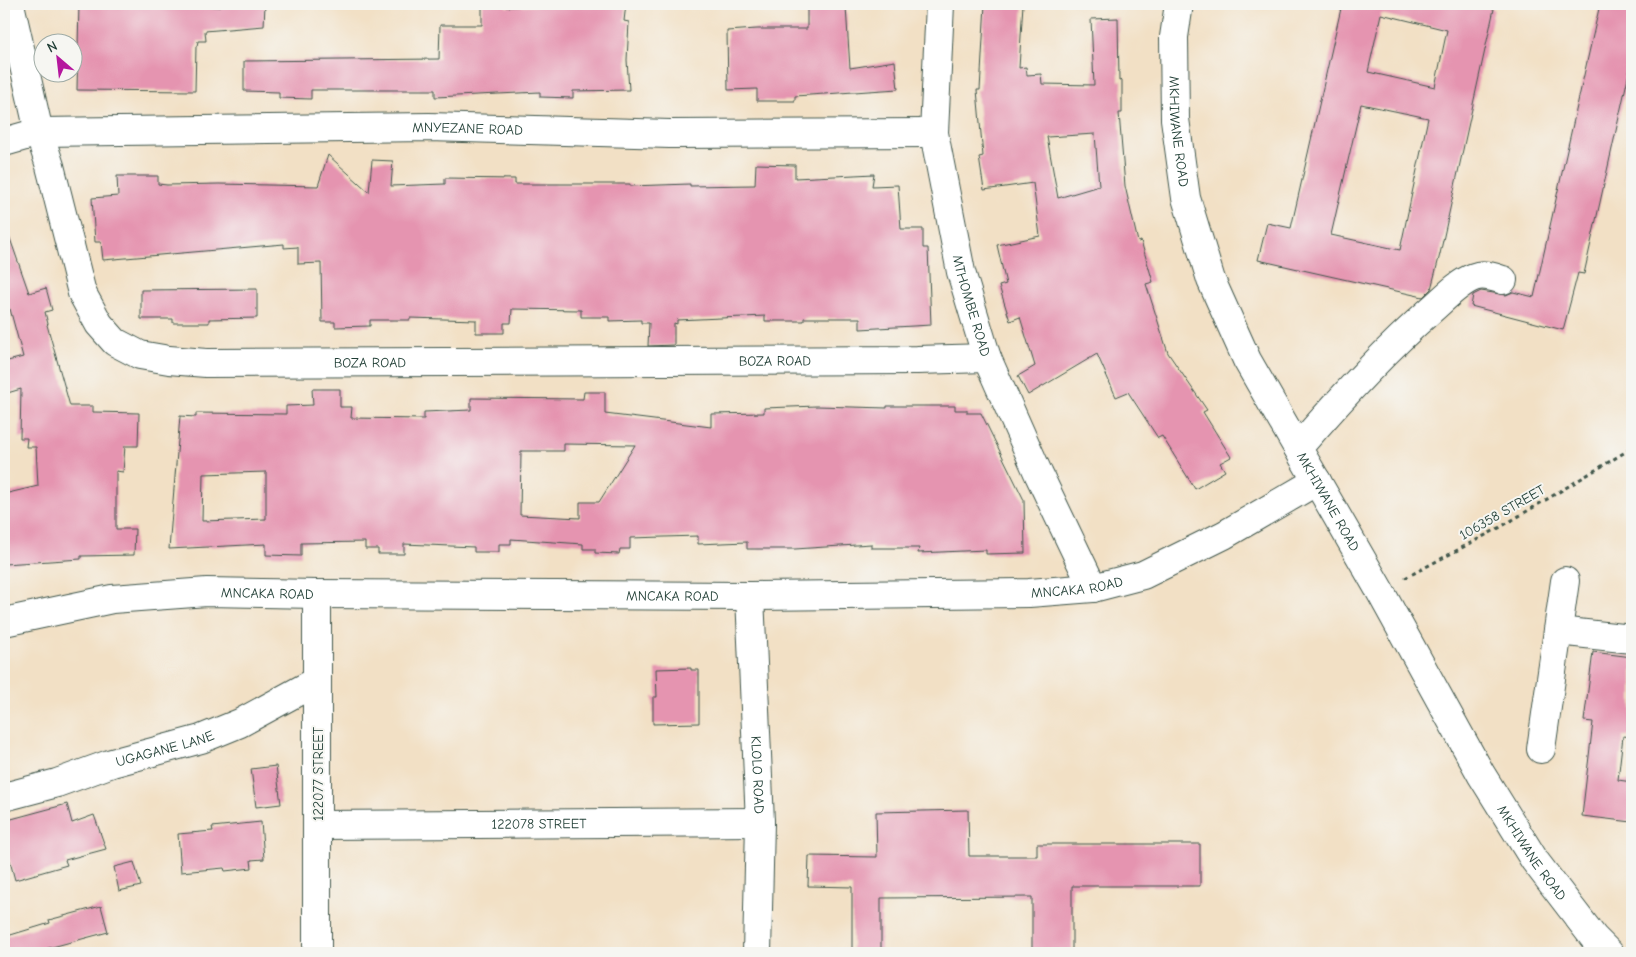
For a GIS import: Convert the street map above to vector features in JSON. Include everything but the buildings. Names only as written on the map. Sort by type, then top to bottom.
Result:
[{"type":"street","name":"BOZA ROAD","points":[[10,4],[39,132],[50,166],[82,293],[100,324],[116,342],[140,355],[206,364],[987,358]]},
{"type":"street","name":"MTHOMBE ROAD","points":[[940,4],[934,133],[961,272],[987,358],[1039,475],[1093,588]]},
{"type":"street","name":"MKHIWANE ROAD","points":[[1178,4],[1174,37],[1175,119],[1186,198],[1211,280],[1247,360],[1380,591],[1481,774],[1535,861],[1601,948]]},
{"type":"street","name":"MNYEZANE ROAD","points":[[4,142],[39,132],[429,128],[670,134],[934,133]]},
{"type":"street","points":[[1298,448],[1350,388],[1447,296],[1474,277],[1483,275],[1503,280]]},
{"type":"street","name":"MNCAKA ROAD","points":[[4,622],[112,599],[207,592],[750,596],[1029,593],[1093,588],[1143,574],[1224,535],[1317,481]]},
{"type":"street","points":[[1541,749],[1565,581]]},
{"type":"street","name":"122077 STREET","points":[[316,953],[318,825],[317,594]]},
{"type":"street","name":"KLOLO ROAD","points":[[750,596],[760,822],[757,953]]},
{"type":"street","points":[[1558,632],[1632,639]]},
{"type":"street","name":"UGAGANE LANE","points":[[4,797],[57,783],[112,763],[201,738],[240,722],[318,681]]},
{"type":"street","name":"122078 STREET","points":[[318,825],[760,822]]},
{"type":"path","name":"106358 STREET","points":[[1380,591],[1499,528],[1632,448]]}]
